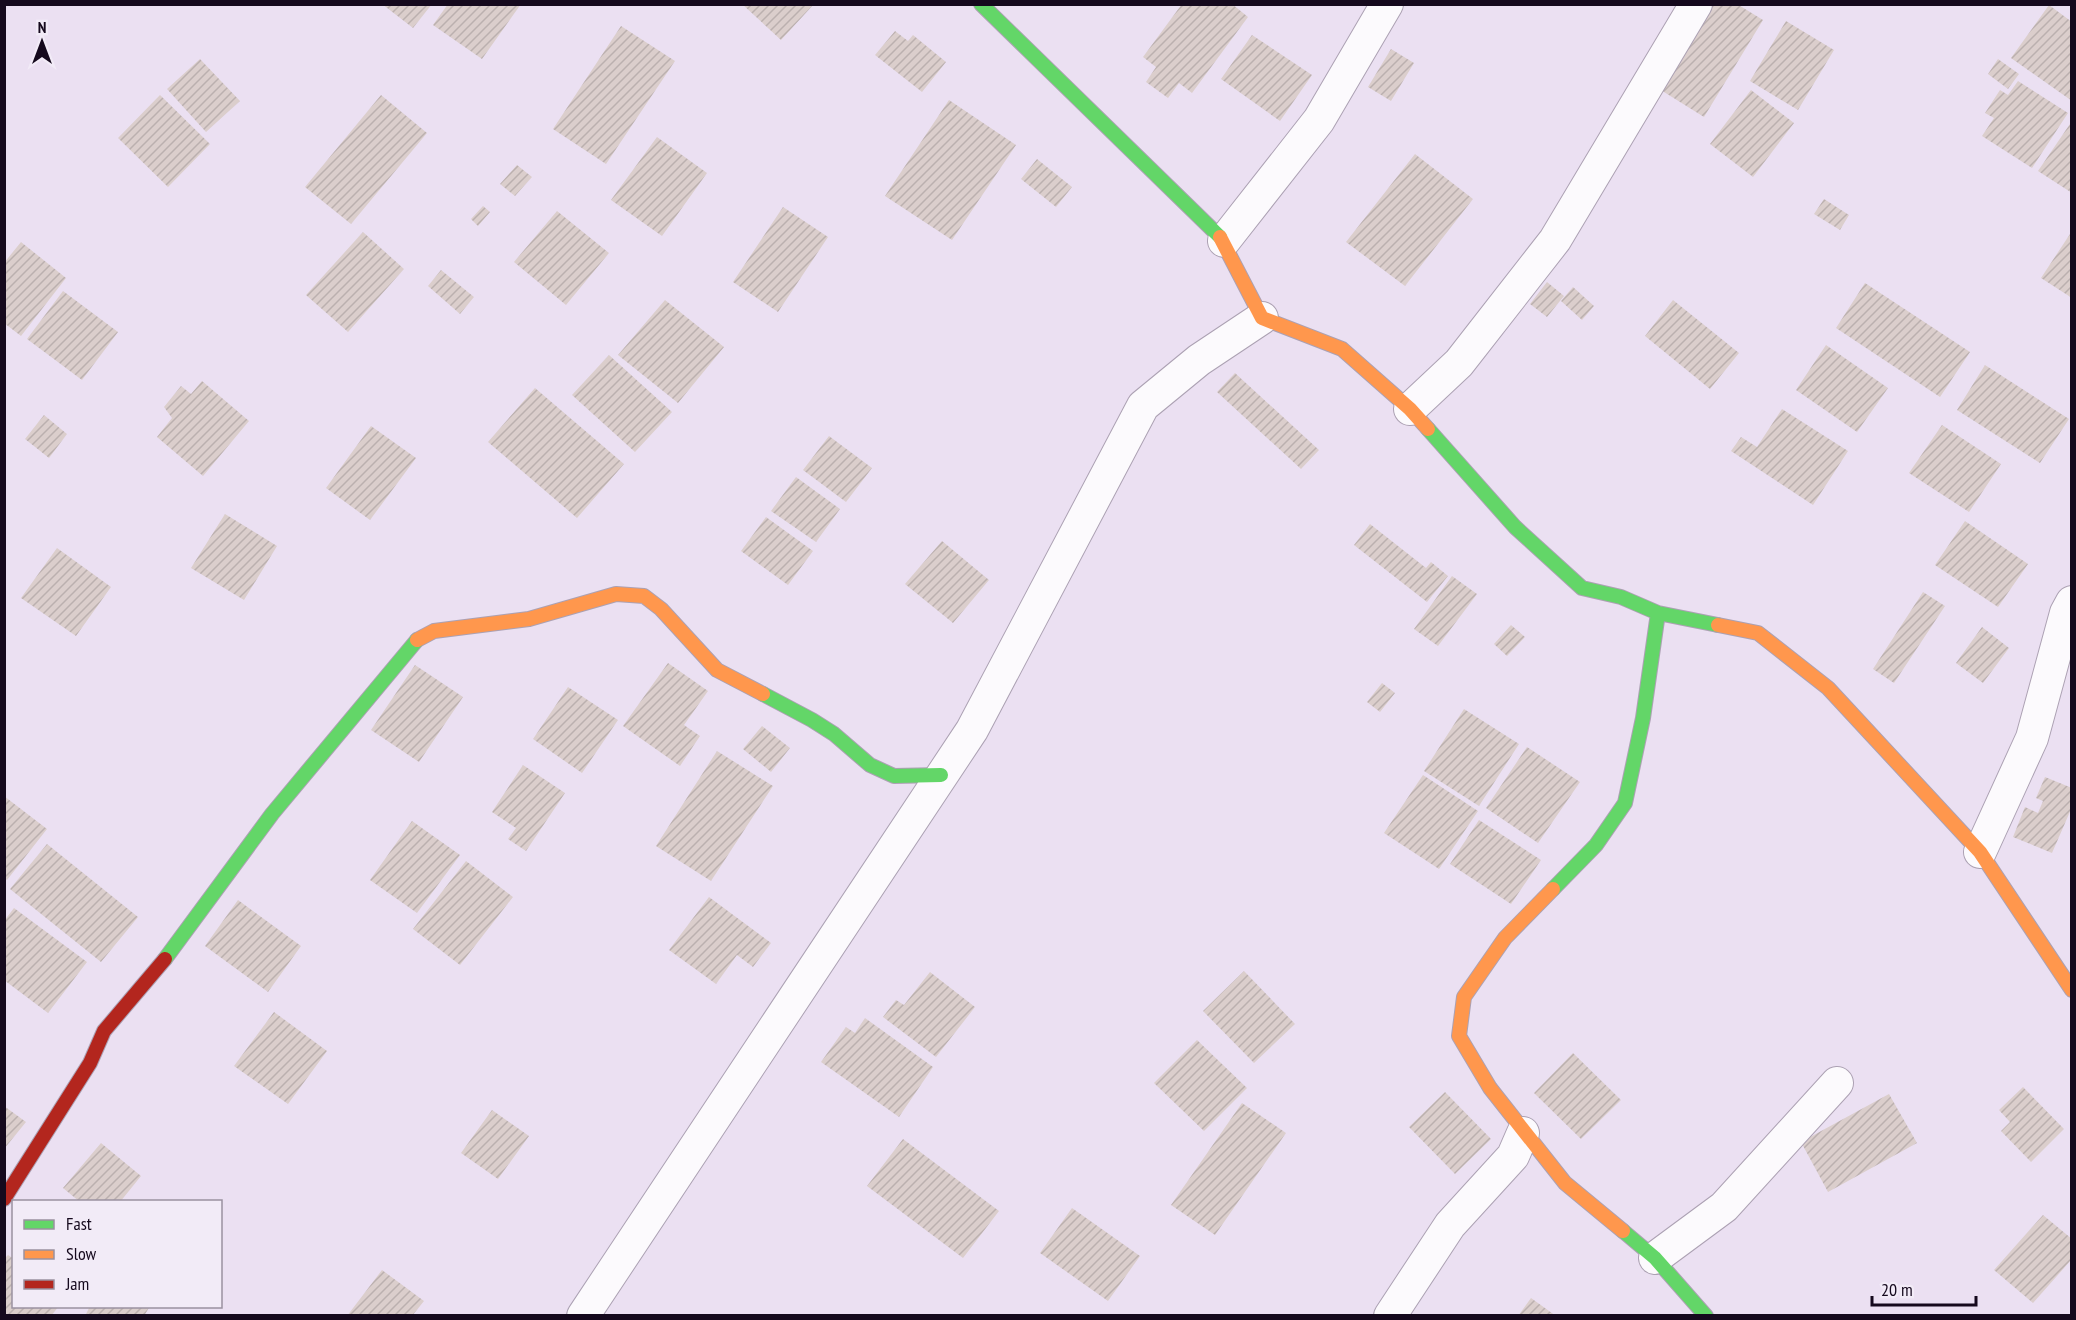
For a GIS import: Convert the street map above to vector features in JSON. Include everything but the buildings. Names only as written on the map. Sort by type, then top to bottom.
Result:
[{"type":"street","points":[[981,4],[1224,240],[1262,318],[1342,349],[1410,409],[1515,527],[1582,588],[1621,597],[1658,613],[1758,633],[1827,688],[1980,852],[2072,990]]},
{"type":"street","points":[[1224,240],[1319,120],[1387,4]]},
{"type":"street","points":[[1410,409],[1459,363],[1555,240],[1696,4]]},
{"type":"street","points":[[583,1316],[972,730],[1143,406],[1199,360],[1262,318]]},
{"type":"street","points":[[4,1199],[90,1063],[104,1030],[180,942],[272,814],[418,639],[434,631],[529,620],[616,594],[644,596],[661,609],[717,670],[812,720],[834,734],[870,765],[894,776],[941,775]]},
{"type":"street","points":[[1980,852],[2032,738],[2066,613],[2072,602]]},
{"type":"street","points":[[1658,613],[1643,718],[1625,803],[1596,845],[1504,938],[1464,997],[1459,1036],[1490,1088],[1564,1183],[1655,1258],[1706,1316]]},
{"type":"street","points":[[1655,1258],[1724,1207],[1837,1083]]},
{"type":"street","points":[[1390,1316],[1450,1226],[1513,1156],[1523,1132]]},
{"type":"traffic: fast","points":[[981,4],[1220,237]]},
{"type":"traffic: fast","points":[[1428,429],[1515,527],[1582,588],[1621,597],[1658,613],[1718,625]]},
{"type":"traffic: fast","points":[[1553,889],[1596,845],[1625,803],[1643,718],[1658,613]]},
{"type":"traffic: fast","points":[[165,959],[272,814],[417,640]]},
{"type":"traffic: fast","points":[[763,694],[812,720],[834,734],[870,765],[894,776],[941,775]]},
{"type":"traffic: fast","points":[[1623,1231],[1655,1258],[1706,1316]]},
{"type":"traffic: slow","points":[[1220,237],[1262,318],[1342,349],[1410,409],[1428,429]]},
{"type":"traffic: slow","points":[[417,640],[434,631],[529,619],[616,594],[644,596],[661,609],[717,670],[763,694]]},
{"type":"traffic: slow","points":[[1718,625],[1758,633],[1828,688],[1980,852],[2072,990]]},
{"type":"traffic: slow","points":[[1553,889],[1505,938],[1464,997],[1459,1036],[1490,1088],[1565,1183],[1623,1231]]},
{"type":"traffic: jam","points":[[4,1199],[90,1063],[104,1031],[165,959]]}]
